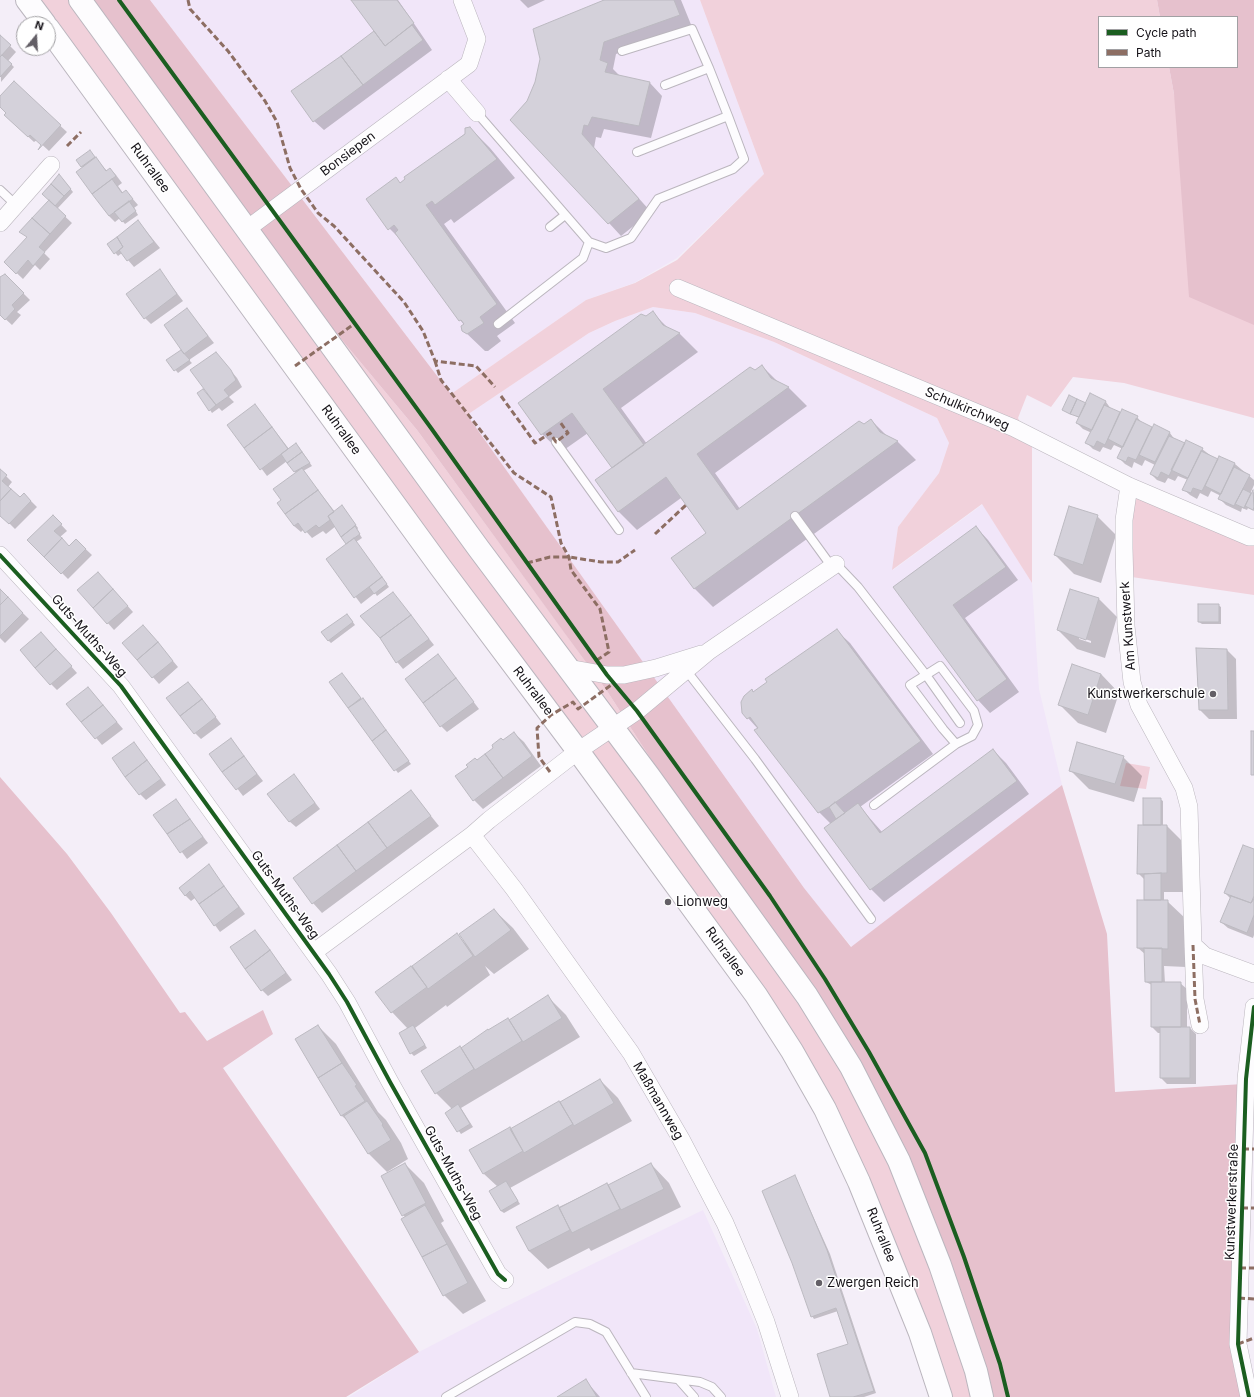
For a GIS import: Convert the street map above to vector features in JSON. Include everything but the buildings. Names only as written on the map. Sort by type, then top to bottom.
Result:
[{"type":"main road","points":[[27,0],[39,16]]},
{"type":"main road","points":[[80,0],[758,926],[807,996],[851,1067],[899,1161],[940,1265],[976,1371],[982,1397]]},
{"type":"main road","name":"Ruhrallee","points":[[56,39],[441,568],[578,751],[756,995],[792,1051],[825,1110],[859,1182],[920,1333],[941,1397]]},
{"type":"street","name":"Bonsiepen","points":[[247,229],[469,64],[477,39],[462,0]]},
{"type":"street","points":[[448,79],[477,113]]},
{"type":"street","points":[[0,223],[52,165]]},
{"type":"street","name":"Schulkirchweg","points":[[678,288],[1014,428],[1129,486],[1249,537],[1254,537]]},
{"type":"street","name":"Am Kunstwerk","points":[[1129,486],[1124,520],[1126,626],[1132,682],[1139,705],[1184,788],[1189,807],[1195,999],[1200,1025]]},
{"type":"street","name":"Guts-Muths-Weg","points":[[0,556],[121,686],[314,952],[347,1002],[390,1082],[498,1274],[505,1280]]},
{"type":"street","points":[[314,952],[472,835],[495,815],[578,751],[613,728],[709,651],[834,565]]},
{"type":"street","points":[[568,668],[607,675],[624,675],[656,668],[709,651]]},
{"type":"street","name":"Maßmannweg","points":[[472,835],[514,889],[631,1053],[681,1139],[724,1223],[746,1272],[766,1322],[790,1397]]},
{"type":"street","points":[[1193,945],[1205,956],[1254,974]]},
{"type":"street","name":"Kunstwerkerstraße","points":[[1250,1397],[1244,1380],[1238,1344],[1246,1079],[1254,1007]]},
{"type":"lane","points":[[477,113],[589,242],[606,248],[631,238],[658,199],[733,168],[744,159],[710,68],[692,29],[622,51]]},
{"type":"lane","points":[[665,85],[710,68]]},
{"type":"lane","points":[[637,152],[728,116]]},
{"type":"lane","points":[[0,190],[16,205]]},
{"type":"lane","points":[[550,227],[565,215]]},
{"type":"lane","points":[[498,324],[583,258],[589,242]]},
{"type":"lane","points":[[556,442],[619,530]]},
{"type":"lane","points":[[795,516],[834,565],[858,587],[960,723]]},
{"type":"lane","points":[[874,805],[956,744],[972,736],[978,725],[974,711],[940,666],[910,685],[956,744]]},
{"type":"lane","points":[[686,670],[755,759],[871,919]]},
{"type":"lane","points":[[446,1397],[575,1322],[590,1324],[606,1332],[646,1397]]},
{"type":"lane","points":[[631,1373],[700,1382],[712,1387],[721,1397]]},
{"type":"lane","points":[[680,1380],[694,1397]]},
{"type":"shaded area","points":[[29,0],[91,0],[297,286],[417,430],[607,691],[850,1067],[980,1397],[942,1397],[827,1110],[56,38],[56,16],[41,16]]},
{"type":"shaded area","points":[[91,0],[150,0],[467,415],[804,888],[851,947],[1062,785],[1107,934],[1115,1092],[1243,1084],[1240,1148],[1248,1397],[984,1397],[900,1160],[754,919],[607,691],[417,430],[297,286]]},
{"type":"shaded area","points":[[150,0],[700,0],[764,174],[677,258],[634,283],[586,300],[451,394]]},
{"type":"shaded area","points":[[700,0],[1157,0],[1160,16],[1098,16],[1098,68],[1169,68],[1174,94],[1254,325],[1254,418],[1124,383],[1073,377],[1051,407],[1027,395],[1018,418],[1032,447],[1032,583],[982,504],[892,570],[898,527],[939,473],[949,443],[937,418],[774,342],[695,313],[653,307],[615,321],[589,333],[467,415],[451,394],[586,300],[635,283],[677,260],[764,174]]},
{"type":"shaded area","points":[[1157,0],[1254,0],[1254,325],[1189,297],[1174,94],[1169,68],[1238,68],[1238,16],[1160,16]]},
{"type":"shaded area","points":[[653,307],[695,313],[774,342],[937,418],[949,443],[939,473],[898,527],[893,570],[983,504],[1032,583],[1039,689],[1062,785],[852,947],[802,888],[467,415],[589,333],[615,321]]},
{"type":"shaded area","points":[[1129,486],[1254,537],[1254,595],[1125,576]]},
{"type":"shaded area","points":[[1126,763],[1150,767],[1146,789],[1120,786]]},
{"type":"shaded area","points":[[0,777],[67,854],[111,913],[180,1013],[185,1012],[207,1041],[263,1010],[273,1034],[223,1068],[419,1352],[346,1397],[0,1397]]},
{"type":"shaded area","points":[[703,1210],[757,1329],[776,1397],[349,1397],[419,1352],[505,1307]]},
{"type":"marked path","points":[[188,0],[190,9],[228,51],[265,101],[277,122],[290,168],[301,189],[318,213],[334,226],[404,302],[423,331],[435,361],[476,366],[495,387]]},
{"type":"marked path","points":[[67,146],[81,132]]},
{"type":"marked path","points":[[295,366],[354,324]]},
{"type":"marked path","points":[[435,361],[441,380],[514,473],[551,497],[561,543],[569,557],[571,570],[600,609],[609,652],[597,660]]},
{"type":"marked path","points":[[501,396],[535,443],[550,433],[556,442],[568,433],[560,422]]},
{"type":"marked path","points":[[655,534],[686,505]]},
{"type":"marked path","points":[[527,563],[550,557],[569,557],[601,562],[618,562],[635,550]]},
{"type":"marked path","points":[[550,772],[539,757],[537,728],[551,715],[573,702],[578,709],[614,683]]},
{"type":"marked path","points":[[1193,945],[1195,999],[1200,1025]]},
{"type":"marked path","points":[[1243,1149],[1254,1149]]},
{"type":"marked path","points":[[1242,1208],[1254,1208]]},
{"type":"marked path","points":[[1240,1268],[1254,1268]]},
{"type":"marked path","points":[[1239,1298],[1254,1299]]},
{"type":"marked path","points":[[1238,1344],[1254,1338]]},
{"type":"cycle path","points":[[119,0],[431,428],[607,675],[637,711],[770,896],[825,979],[869,1052],[925,1153],[964,1257],[1000,1364],[1008,1397]]},
{"type":"cycle path","points":[[0,555],[121,686],[329,974],[347,1002],[390,1082],[498,1274],[505,1280]]},
{"type":"cycle path","points":[[1249,1397],[1238,1344],[1246,1079],[1254,1007]]},
{"type":"place","name":"Kunstwerkerschule","points":[[1213,694]]},
{"type":"place","name":"Lionweg","points":[[668,902]]},
{"type":"place","name":"Zwergen Reich","points":[[819,1283]]}]
